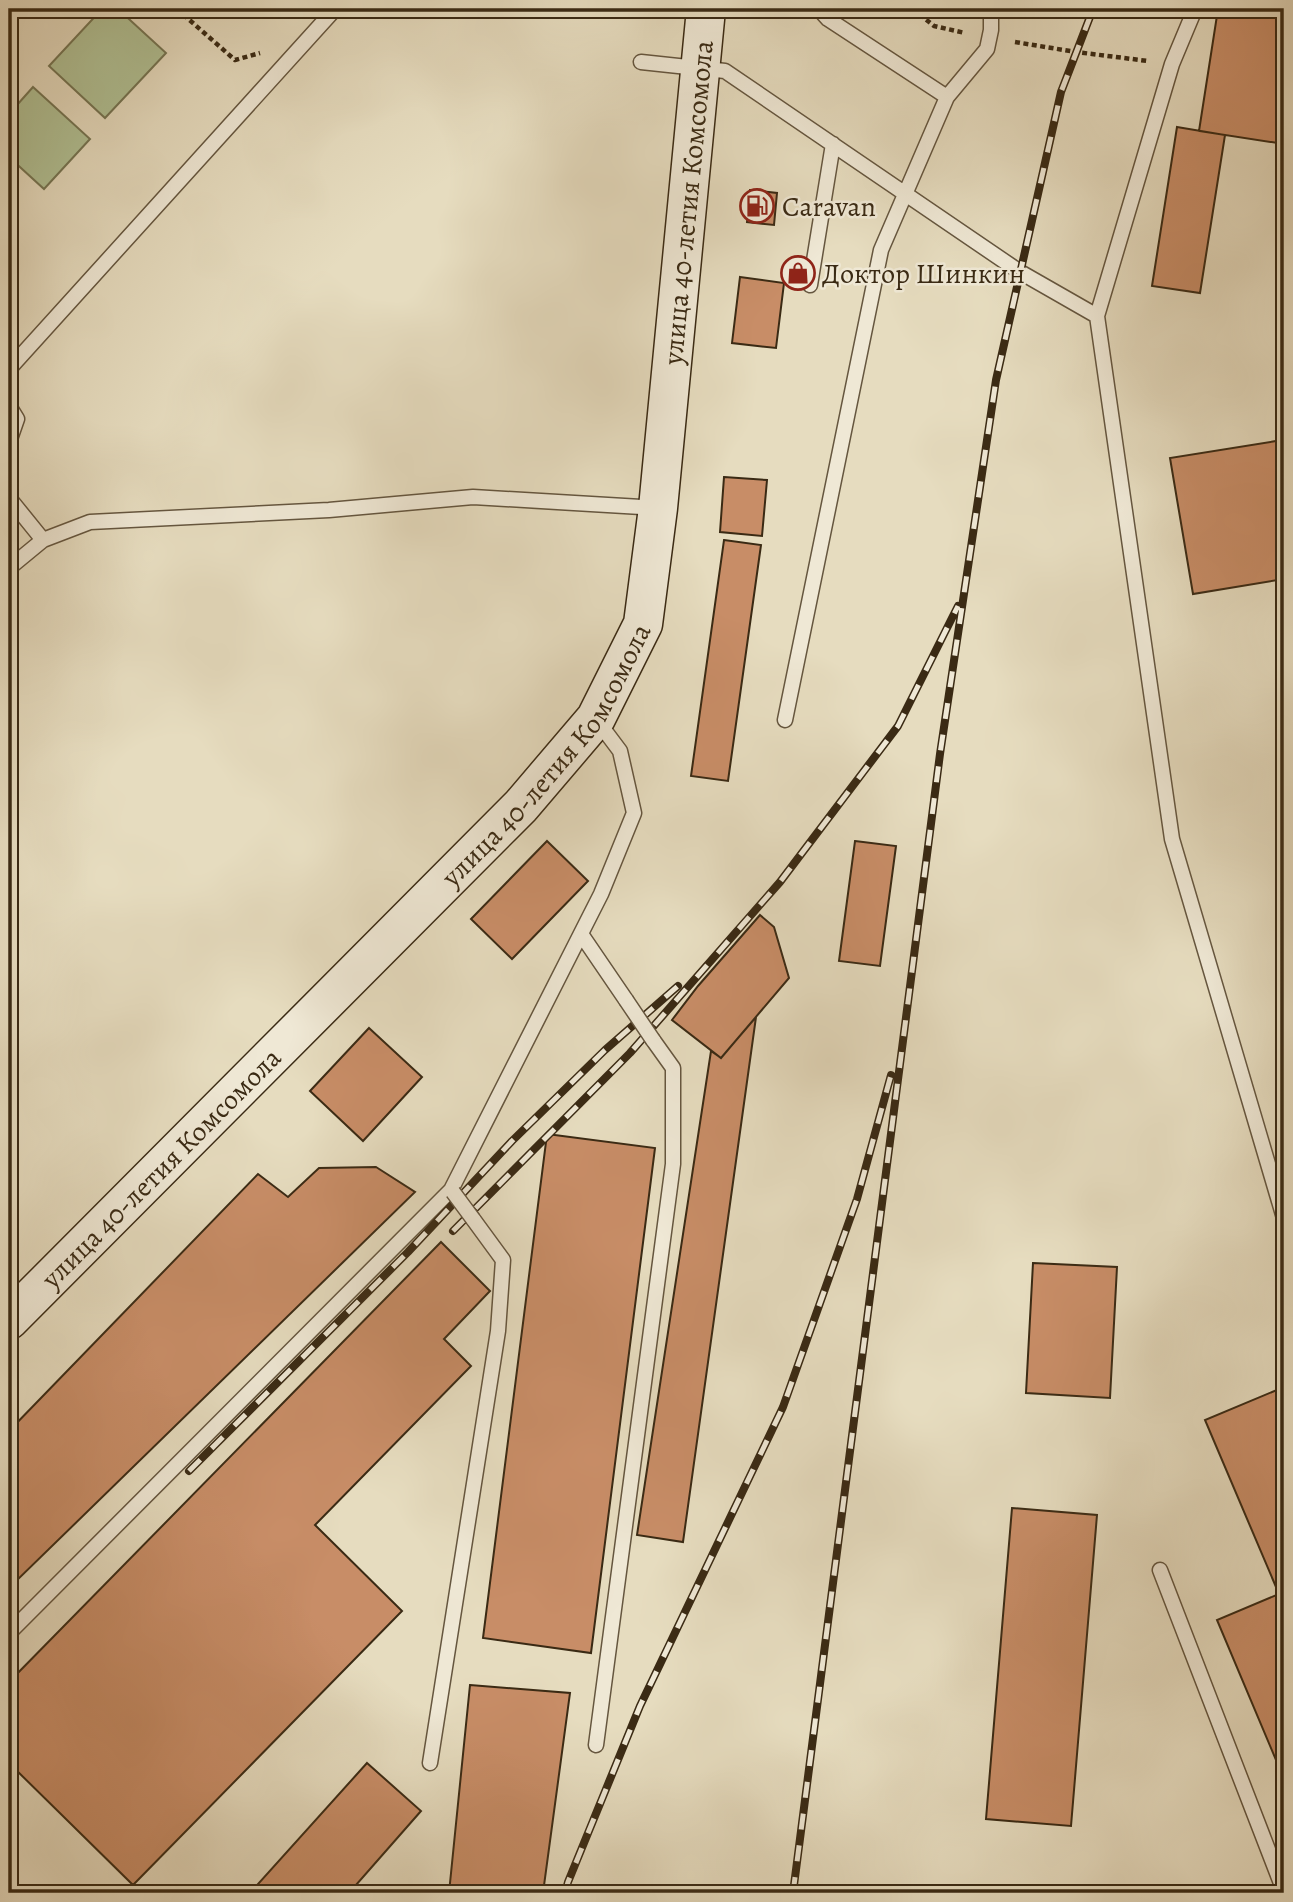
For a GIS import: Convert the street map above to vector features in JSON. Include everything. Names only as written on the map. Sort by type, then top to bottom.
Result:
[{"type":"main road","name":"улица 40-летия Комсомола","points":[[9,1320],[521,806],[596,718],[643,625],[658,508],[706,9]]},
{"type":"lane","points":[[9,369],[335,9]]},
{"type":"lane","points":[[819,9],[828,19],[947,97]]},
{"type":"lane","points":[[785,720],[881,250],[947,97],[986,49],[991,30],[991,9]]},
{"type":"lane","points":[[1195,9],[1172,64],[1097,316],[1172,839],[1284,1218]]},
{"type":"lane","points":[[642,62],[725,71],[1020,272],[1097,316]]},
{"type":"lane","points":[[810,285],[833,144]]},
{"type":"lane","points":[[9,406],[17,419],[9,442]]},
{"type":"lane","points":[[9,568],[43,540],[90,522],[329,510],[472,497],[658,508]]},
{"type":"lane","points":[[9,498],[43,540]]},
{"type":"lane","points":[[9,1633],[452,1191],[601,894],[634,813],[620,751],[596,718]]},
{"type":"lane","points":[[581,934],[673,1068],[673,1164],[596,1745]]},
{"type":"lane","points":[[430,1763],[498,1331],[503,1260],[452,1191]]},
{"type":"lane","points":[[1160,1570],[1284,1891]]},
{"type":"path","points":[[9,20],[19,9]]},
{"type":"path","points":[[177,9],[234,60],[281,47],[292,56]]},
{"type":"path","points":[[1040,46],[1172,64]]},
{"type":"green space","points":[[102,9],[118,9],[166,53],[105,118],[49,66]]},
{"type":"green space","points":[[33,87],[90,139],[44,189],[9,157],[9,114]]},
{"type":"building","points":[[1218,9],[1257,9],[1284,13],[1284,144],[1199,131]]},
{"type":"building","points":[[1177,127],[1225,135],[1200,293],[1152,286]]},
{"type":"building","points":[[750,190],[777,193],[774,225],[747,222]]},
{"type":"building","points":[[740,277],[784,283],[776,348],[732,343]]},
{"type":"building","points":[[1276,441],[1284,488],[1284,579],[1193,594],[1170,458]]},
{"type":"building","points":[[724,477],[767,480],[762,536],[720,532]]},
{"type":"building","points":[[724,540],[761,545],[728,781],[691,776]]},
{"type":"building","points":[[547,841],[588,881],[512,959],[471,919]]},
{"type":"building","points":[[855,841],[896,846],[880,966],[839,961]]},
{"type":"building","points":[[760,915],[774,927],[789,978],[721,1058],[672,1020]]},
{"type":"building","points":[[756,1017],[683,1542],[637,1535],[711,1051],[721,1058]]},
{"type":"building","points":[[369,1028],[422,1077],[363,1141],[310,1091]]},
{"type":"building","points":[[547,1134],[655,1148],[591,1653],[483,1638]]},
{"type":"building","points":[[376,1167],[415,1192],[9,1588],[9,1431],[258,1174],[288,1197],[319,1168]]},
{"type":"building","points":[[441,1242],[490,1291],[444,1339],[471,1366],[315,1525],[402,1611],[133,1885],[9,1763],[9,1682]]},
{"type":"building","points":[[1033,1263],[1117,1267],[1110,1398],[1026,1393]]},
{"type":"building","points":[[1284,1387],[1284,1779],[1217,1620],[1279,1594],[1205,1420]]},
{"type":"building","points":[[1012,1508],[1097,1515],[1071,1826],[986,1819]]},
{"type":"building","points":[[470,1685],[570,1693],[543,1893],[449,1893]]},
{"type":"building","points":[[367,1763],[421,1811],[349,1893],[250,1893]]},
{"type":"railway","points":[[793,1893],[940,754],[996,380],[1061,92],[1093,9]]},
{"type":"railway","points":[[453,1231],[630,1053],[780,882],[898,726],[958,606]]},
{"type":"railway","points":[[189,1471],[408,1252],[512,1141],[605,1050],[678,986]]},
{"type":"railway","points":[[565,1893],[640,1706],[783,1407],[857,1199],[891,1075]]},
{"type":"place","name":"Caravan","points":[[757,206]]},
{"type":"place","name":"Доктор Шинкин","points":[[798,273]]}]
